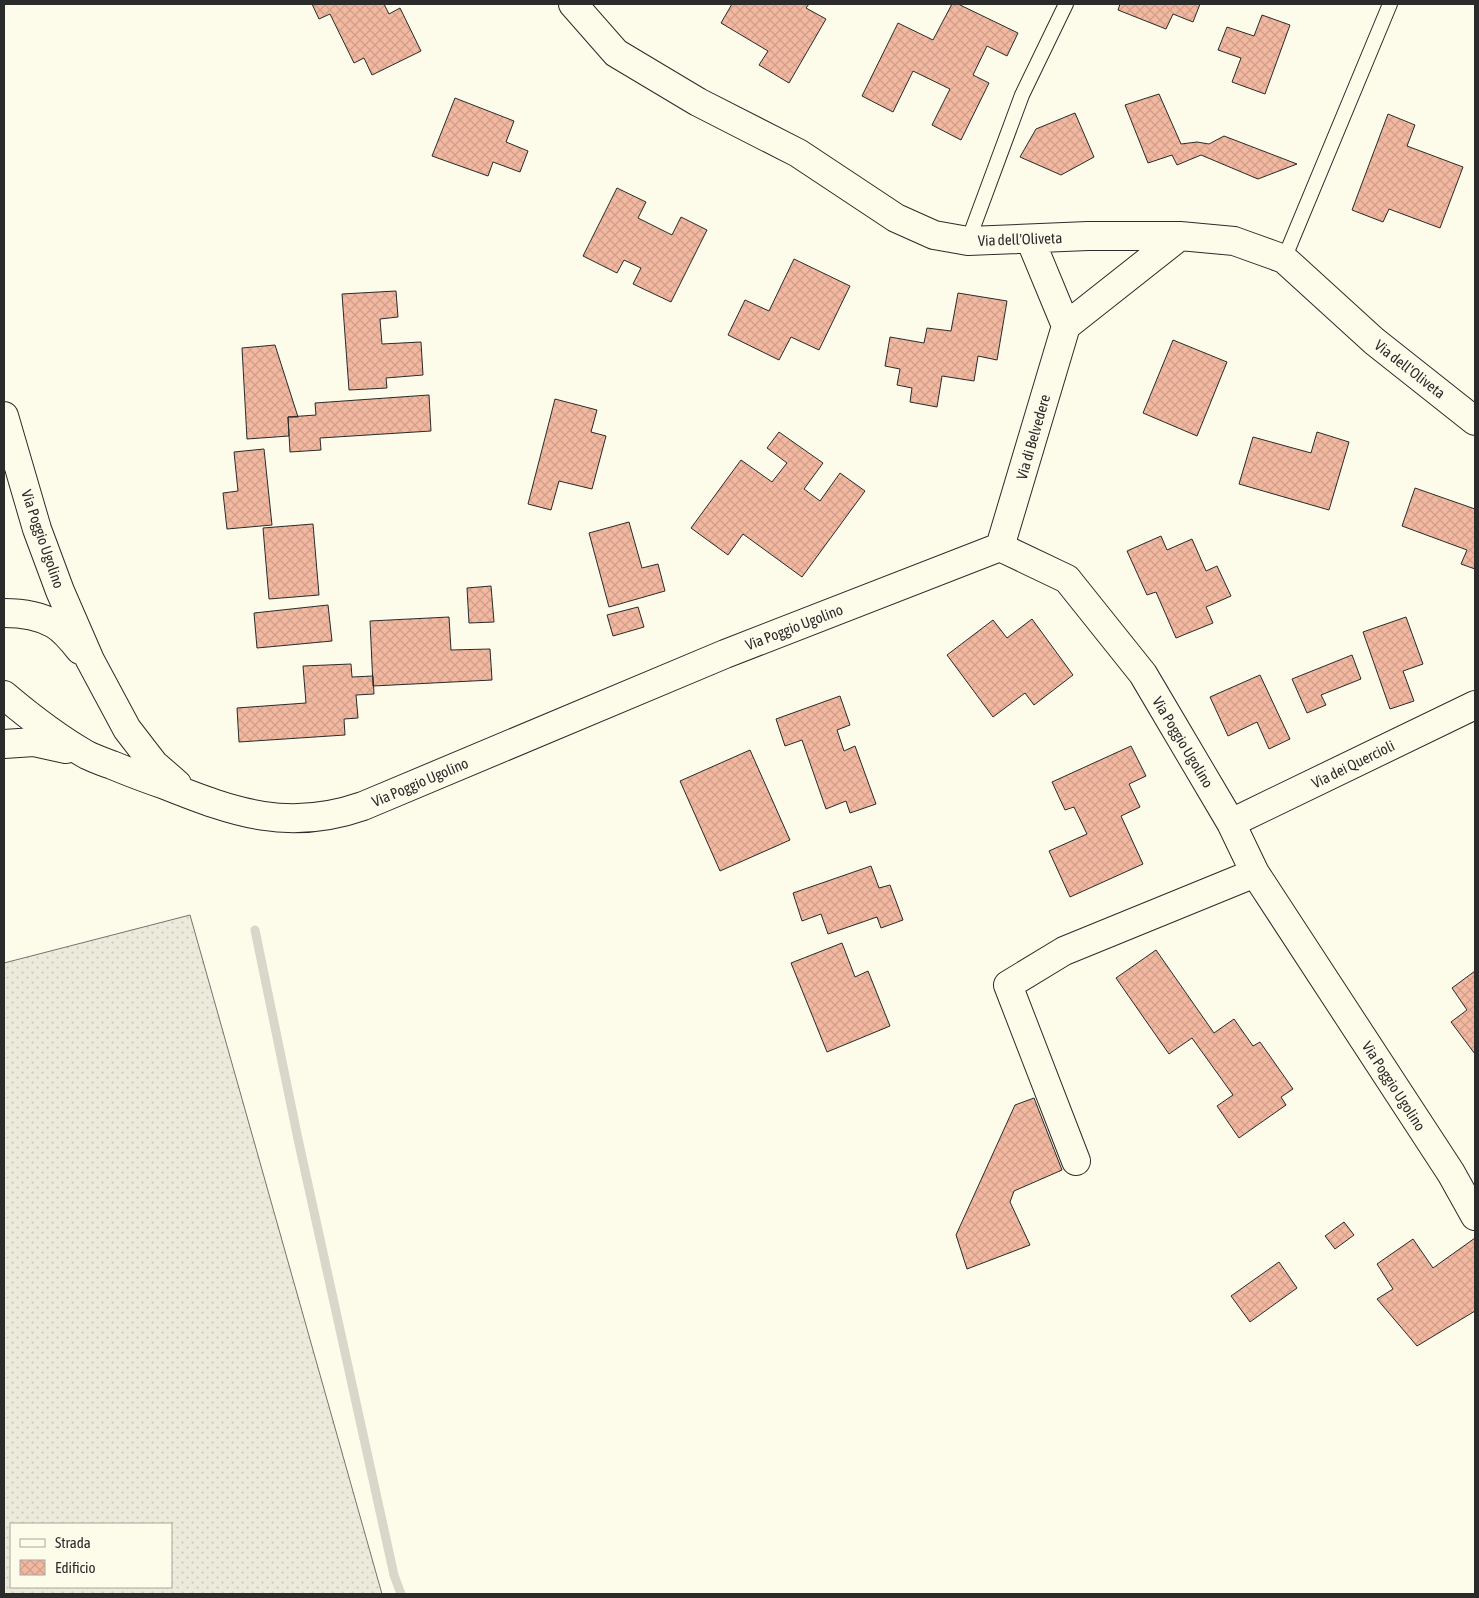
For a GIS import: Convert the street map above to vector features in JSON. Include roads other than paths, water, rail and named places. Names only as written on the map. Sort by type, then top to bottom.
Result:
[{"type":"street","name":"Via dell'Oliveta","points":[[573,4],[616,53],[690,97],[798,154],[896,218],[934,235],[968,241],[1088,236],[1180,236],[1234,241],[1284,260],[1374,342],[1475,421]]},
{"type":"street","points":[[1030,239],[1066,326],[1180,236]]},
{"type":"street","name":"Via di Belvedere","points":[[1000,547],[1066,326]]},
{"type":"street","name":"Via Poggio Ugolino","points":[[4,416],[37,529],[60,591],[90,660],[127,730],[154,764],[190,795]]},
{"type":"street","name":"Via Poggio Ugolino","points":[[4,744],[34,742],[55,746],[89,756],[236,811],[266,817],[298,819],[344,813],[725,654],[1000,547],[1068,579],[1143,674],[1231,823],[1256,873],[1451,1173],[1475,1216]]},
{"type":"street","name":"Via Poggio Ugolino","points":[[4,614],[17,613],[36,617],[54,624],[90,660]]},
{"type":"street","name":"Via Poggio Ugolino","points":[[4,696],[40,725],[89,756]]},
{"type":"street","name":"Via dei Quercioli","points":[[1231,823],[1475,705]]},
{"type":"street","points":[[1076,1161],[1008,985],[1064,951],[1256,873]]},
{"type":"lane","points":[[968,241],[1022,95],[1066,4]]},
{"type":"lane","points":[[1284,260],[1390,4]]},
{"type":"waterway","points":[[255,930],[298,1139],[394,1575],[401,1594]]}]
